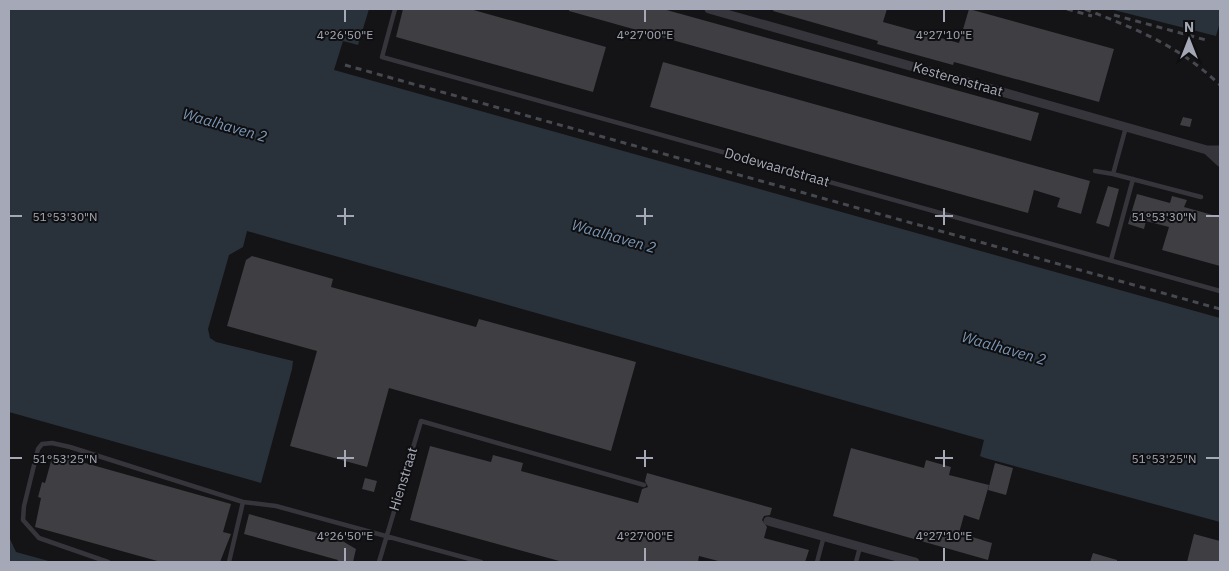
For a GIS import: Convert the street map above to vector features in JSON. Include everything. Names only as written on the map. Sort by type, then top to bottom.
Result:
[{"type":"street","name":"Kesterenstraat","points":[[709,9],[1207,150],[1220,150]]},
{"type":"street","name":"Kesterenstraat","points":[[1207,150],[1220,162]]},
{"type":"street","points":[[768,521],[915,562]]},
{"type":"lane","name":"Dodewaardstraat","points":[[396,9],[382,57],[1220,290]]},
{"type":"lane","points":[[1113,174],[1126,127]]},
{"type":"lane","points":[[1095,171],[1201,197]]},
{"type":"lane","points":[[1111,260],[1133,179]]},
{"type":"lane","name":"Hienstraat","points":[[379,562],[421,421],[644,485]]},
{"type":"lane","points":[[108,562],[39,538],[23,520],[24,506],[38,449],[42,444],[52,443],[70,446],[243,502],[276,506],[482,562]]},
{"type":"lane","points":[[228,562],[243,502]]},
{"type":"lane","points":[[817,562],[824,536]]},
{"type":"lane","points":[[856,562],[860,547]]},
{"type":"water","name":"Waalhaven 2","points":[[9,9],[369,9],[358,45],[343,41],[334,70],[1220,318],[1220,522],[985,458],[980,456],[984,440],[247,231],[243,247],[229,255],[208,329],[210,338],[216,342],[293,361],[261,483],[9,412]]},
{"type":"water","points":[[1110,9],[1220,9],[1220,22],[1216,36]]},
{"type":"water","points":[[9,537],[16,552],[52,562],[9,562]]},
{"type":"building","points":[[403,9],[470,9],[606,47],[593,92],[396,37]]},
{"type":"building","points":[[569,9],[663,9],[1039,113],[1031,141],[569,11]]},
{"type":"building","points":[[774,9],[887,9],[883,22],[959,43],[969,9],[1114,49],[1099,102],[954,62],[953,65],[877,44],[878,41],[773,11]]},
{"type":"building","points":[[663,62],[1090,181],[1081,214],[1057,207],[1060,198],[1034,190],[1028,213],[650,107]]},
{"type":"building","points":[[1183,117],[1192,119],[1190,127],[1180,125]]},
{"type":"building","points":[[1108,186],[1119,189],[1109,227],[1096,223]]},
{"type":"building","points":[[1137,194],[1170,203],[1172,196],[1187,200],[1184,207],[1220,217],[1220,266],[1162,250],[1169,227],[1146,221],[1144,229],[1128,224]]},
{"type":"building","points":[[252,256],[333,279],[331,287],[476,327],[479,319],[636,362],[611,451],[389,388],[367,467],[290,446],[317,351],[227,326],[246,260]]},
{"type":"building","points":[[430,446],[491,462],[493,455],[523,463],[521,471],[638,503],[642,489],[648,487],[645,481],[647,473],[772,508],[770,515],[764,516],[762,520],[767,527],[764,538],[809,550],[805,562],[722,562],[699,556],[698,562],[563,562],[410,520]]},
{"type":"building","points":[[851,448],[924,468],[926,460],[951,467],[949,475],[989,485],[979,520],[964,515],[959,533],[992,543],[988,560],[833,516]]},
{"type":"building","points":[[53,454],[231,504],[223,532],[231,534],[220,562],[161,562],[35,527],[41,498],[38,497],[42,482],[45,483]]},
{"type":"building","points":[[995,463],[1013,468],[1006,495],[988,490]]},
{"type":"building","points":[[365,478],[377,481],[374,492],[362,489]]},
{"type":"building","points":[[249,514],[339,539],[356,549],[353,562],[337,562],[338,560],[244,534]]},
{"type":"building","points":[[1194,534],[1220,541],[1220,562],[1187,562]]},
{"type":"building","points":[[1093,553],[1117,560],[1117,562],[1090,562]]},
{"type":"railway","points":[[1067,9],[1092,16]]},
{"type":"railway","points":[[1085,9],[1123,24],[1173,49],[1189,59],[1220,85]]},
{"type":"railway","points":[[1114,15],[1206,40]]},
{"type":"railway","points":[[345,65],[1220,309]]}]
